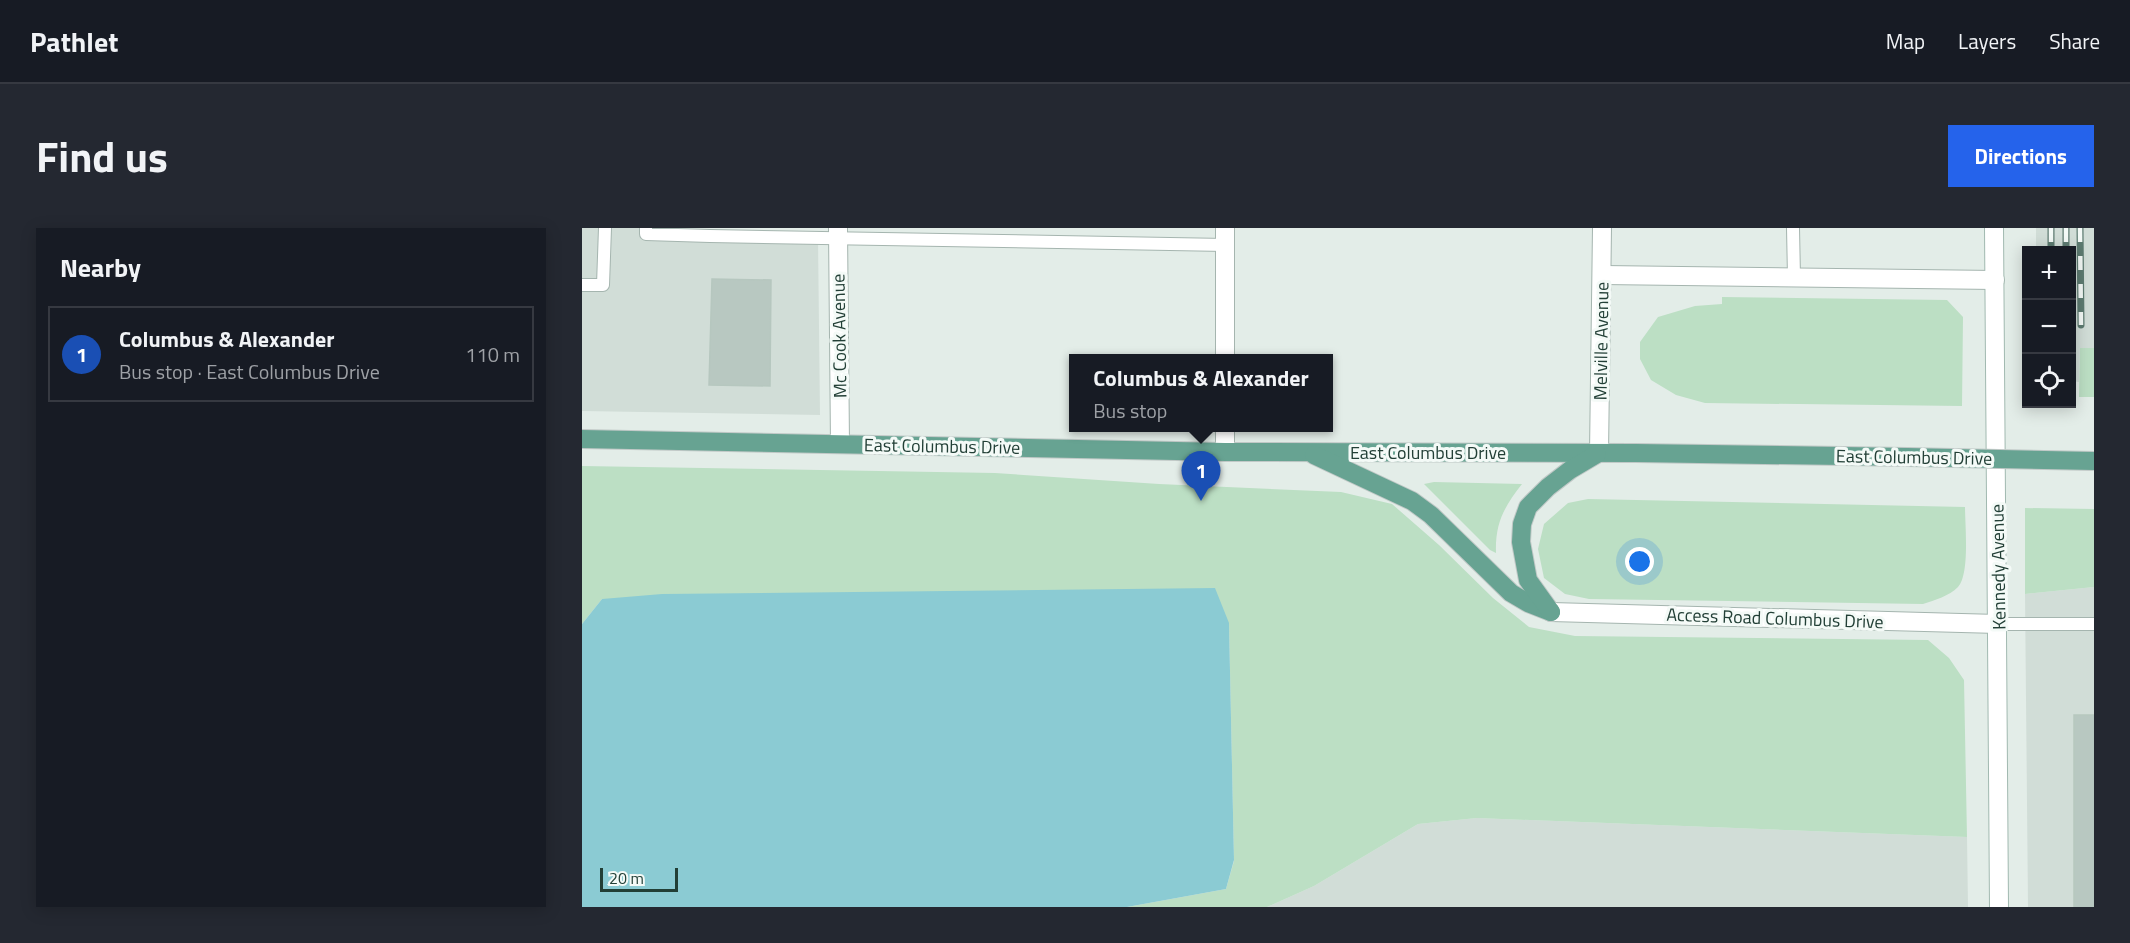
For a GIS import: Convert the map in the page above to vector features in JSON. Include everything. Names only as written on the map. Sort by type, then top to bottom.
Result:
[{"type":"main road","name":"East Columbus Drive","points":[[582,439],[1225,452],[1599,453],[2094,461]]},
{"type":"main road","points":[[1307,452],[1412,501],[1431,515],[1510,593],[1551,612]]},
{"type":"main road","points":[[1551,612],[1528,580],[1521,542],[1522,524],[1527,507],[1570,470],[1599,453]]},
{"type":"street","name":"Melville Avenue","points":[[1599,453],[1602,228]]},
{"type":"street","name":"Kennedy Avenue","points":[[1995,228],[1999,907]]},
{"type":"street","name":"Mc Cook Avenue","points":[[838,233],[840,444]]},
{"type":"street","points":[[1225,237],[1225,354]]},
{"type":"street","points":[[1602,275],[1995,280]]},
{"type":"street","points":[[1225,432],[1225,452]]},
{"type":"street","name":"Access Road Columbus Drive","points":[[1551,612],[1998,624]]},
{"type":"lane","points":[[582,285],[603,285],[605,228]]},
{"type":"lane","points":[[1028,228],[1029,242]]},
{"type":"lane","points":[[1793,228],[1794,278]]},
{"type":"lane","points":[[646,231],[838,233],[1029,242],[1225,237]]},
{"type":"lane","points":[[1998,624],[2094,624]]},
{"type":"shaded area","points":[[582,228],[646,228],[818,238],[820,415],[582,411]]},
{"type":"shaded area","points":[[2036,228],[2094,228],[2094,348],[2080,348],[2079,382],[2076,382],[2076,246],[2036,246]]},
{"type":"shaded area","points":[[2094,587],[2094,907],[2028,907],[2025,594]]},
{"type":"shaded area","points":[[1477,818],[1967,837],[1968,907],[1267,907],[1314,886],[1418,824]]},
{"type":"green space","points":[[1722,297],[1947,300],[1963,317],[1962,406],[1705,403],[1676,395],[1651,380],[1640,359],[1640,342],[1658,317],[1695,306],[1722,304]]},
{"type":"green space","points":[[2080,348],[2094,348],[2094,397],[2079,397]]},
{"type":"green space","points":[[582,466],[995,473],[1159,484],[1341,492],[1392,504],[1439,545],[1493,598],[1529,627],[1575,636],[1928,640],[1949,658],[1964,680],[1967,837],[1477,818],[1418,824],[1314,886],[1267,907],[1127,907],[1226,889],[1234,861],[1229,623],[602,599],[582,624]]},
{"type":"green space","points":[[1434,482],[1522,484],[1502,516],[1497,533],[1496,553],[1490,550],[1424,484]]},
{"type":"green space","points":[[1588,499],[1965,507],[1964,572],[1958,587],[1942,597],[1923,604],[1589,599],[1565,594],[1544,578],[1538,549],[1544,524],[1568,503]]},
{"type":"green space","points":[[2025,508],[2094,509],[2094,587],[2025,594]]},
{"type":"water","points":[[1215,588],[1229,623],[1234,860],[1226,889],[1127,907],[582,907],[582,624],[602,599],[662,594]]},
{"type":"building","points":[[712,279],[771,280],[770,386],[709,385]]},
{"type":"building","points":[[2074,715],[2094,715],[2094,907],[2074,907]]},
{"type":"railway","points":[[2051,228],[2051,246]]},
{"type":"railway","points":[[2066,228],[2066,246]]},
{"type":"railway","points":[[2080,228],[2081,325]]},
{"type":"place","name":"Columbus & Alexander","points":[[1201,501]]}]
